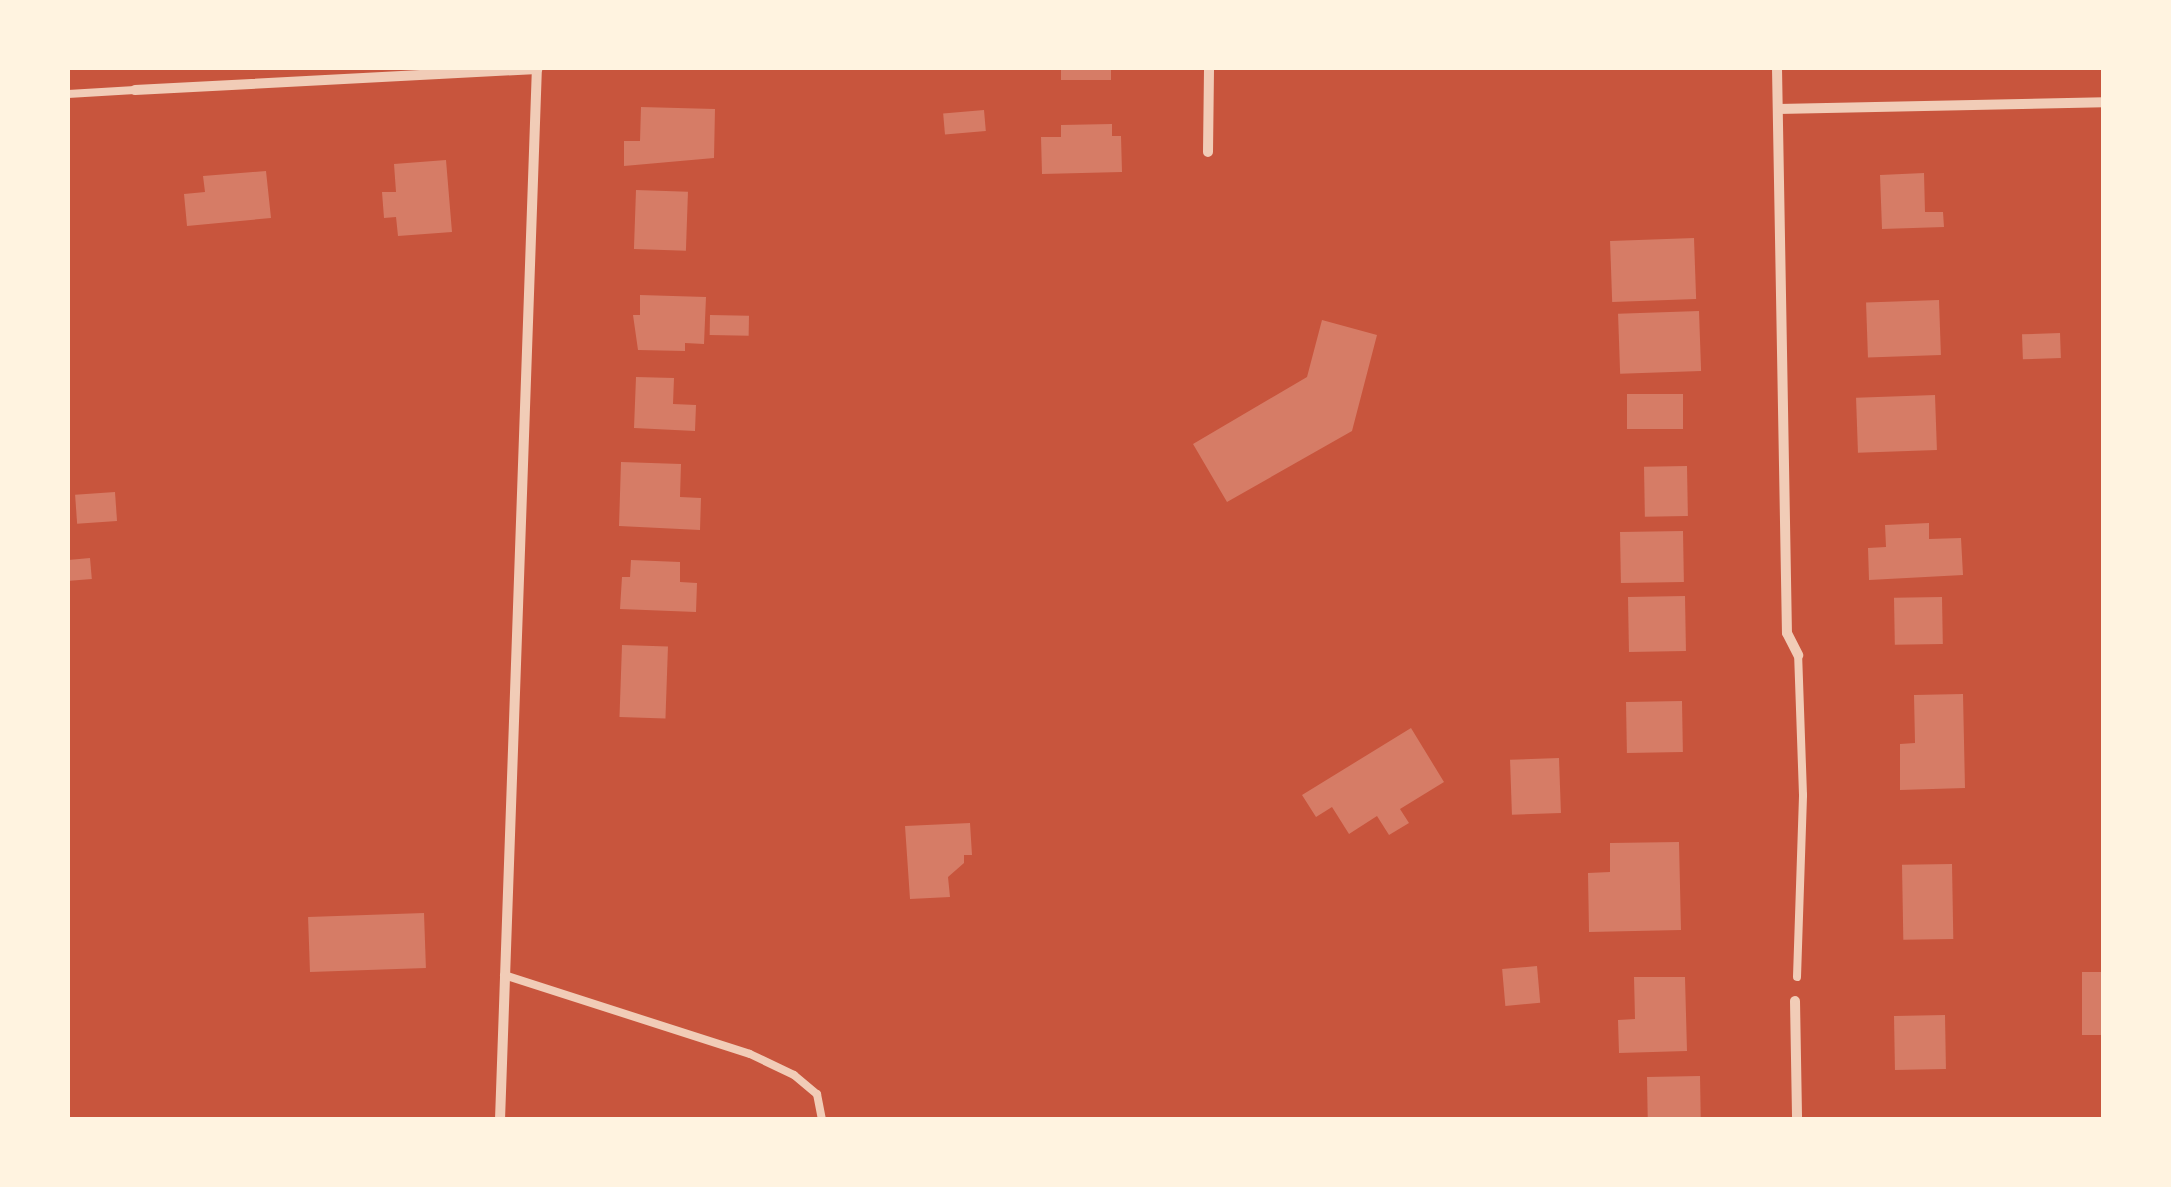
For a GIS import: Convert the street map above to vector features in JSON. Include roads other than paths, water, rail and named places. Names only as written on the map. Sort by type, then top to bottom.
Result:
[{"type":"street","points":[[135,90],[537,68],[500,1120]]},
{"type":"street","points":[[1208,152],[1209,68]]},
{"type":"street","points":[[1777,68],[1787,633],[1798,655]]},
{"type":"street","points":[[1778,108],[2104,102]]},
{"type":"street","points":[[1796,1001],[1797,1120]]},
{"type":"lane","points":[[68,94],[135,90]]},
{"type":"lane","points":[[1796,977],[1802,795],[1798,655]]},
{"type":"lane","points":[[504,975],[750,1054],[794,1075],[817,1094],[822,1120]]}]
